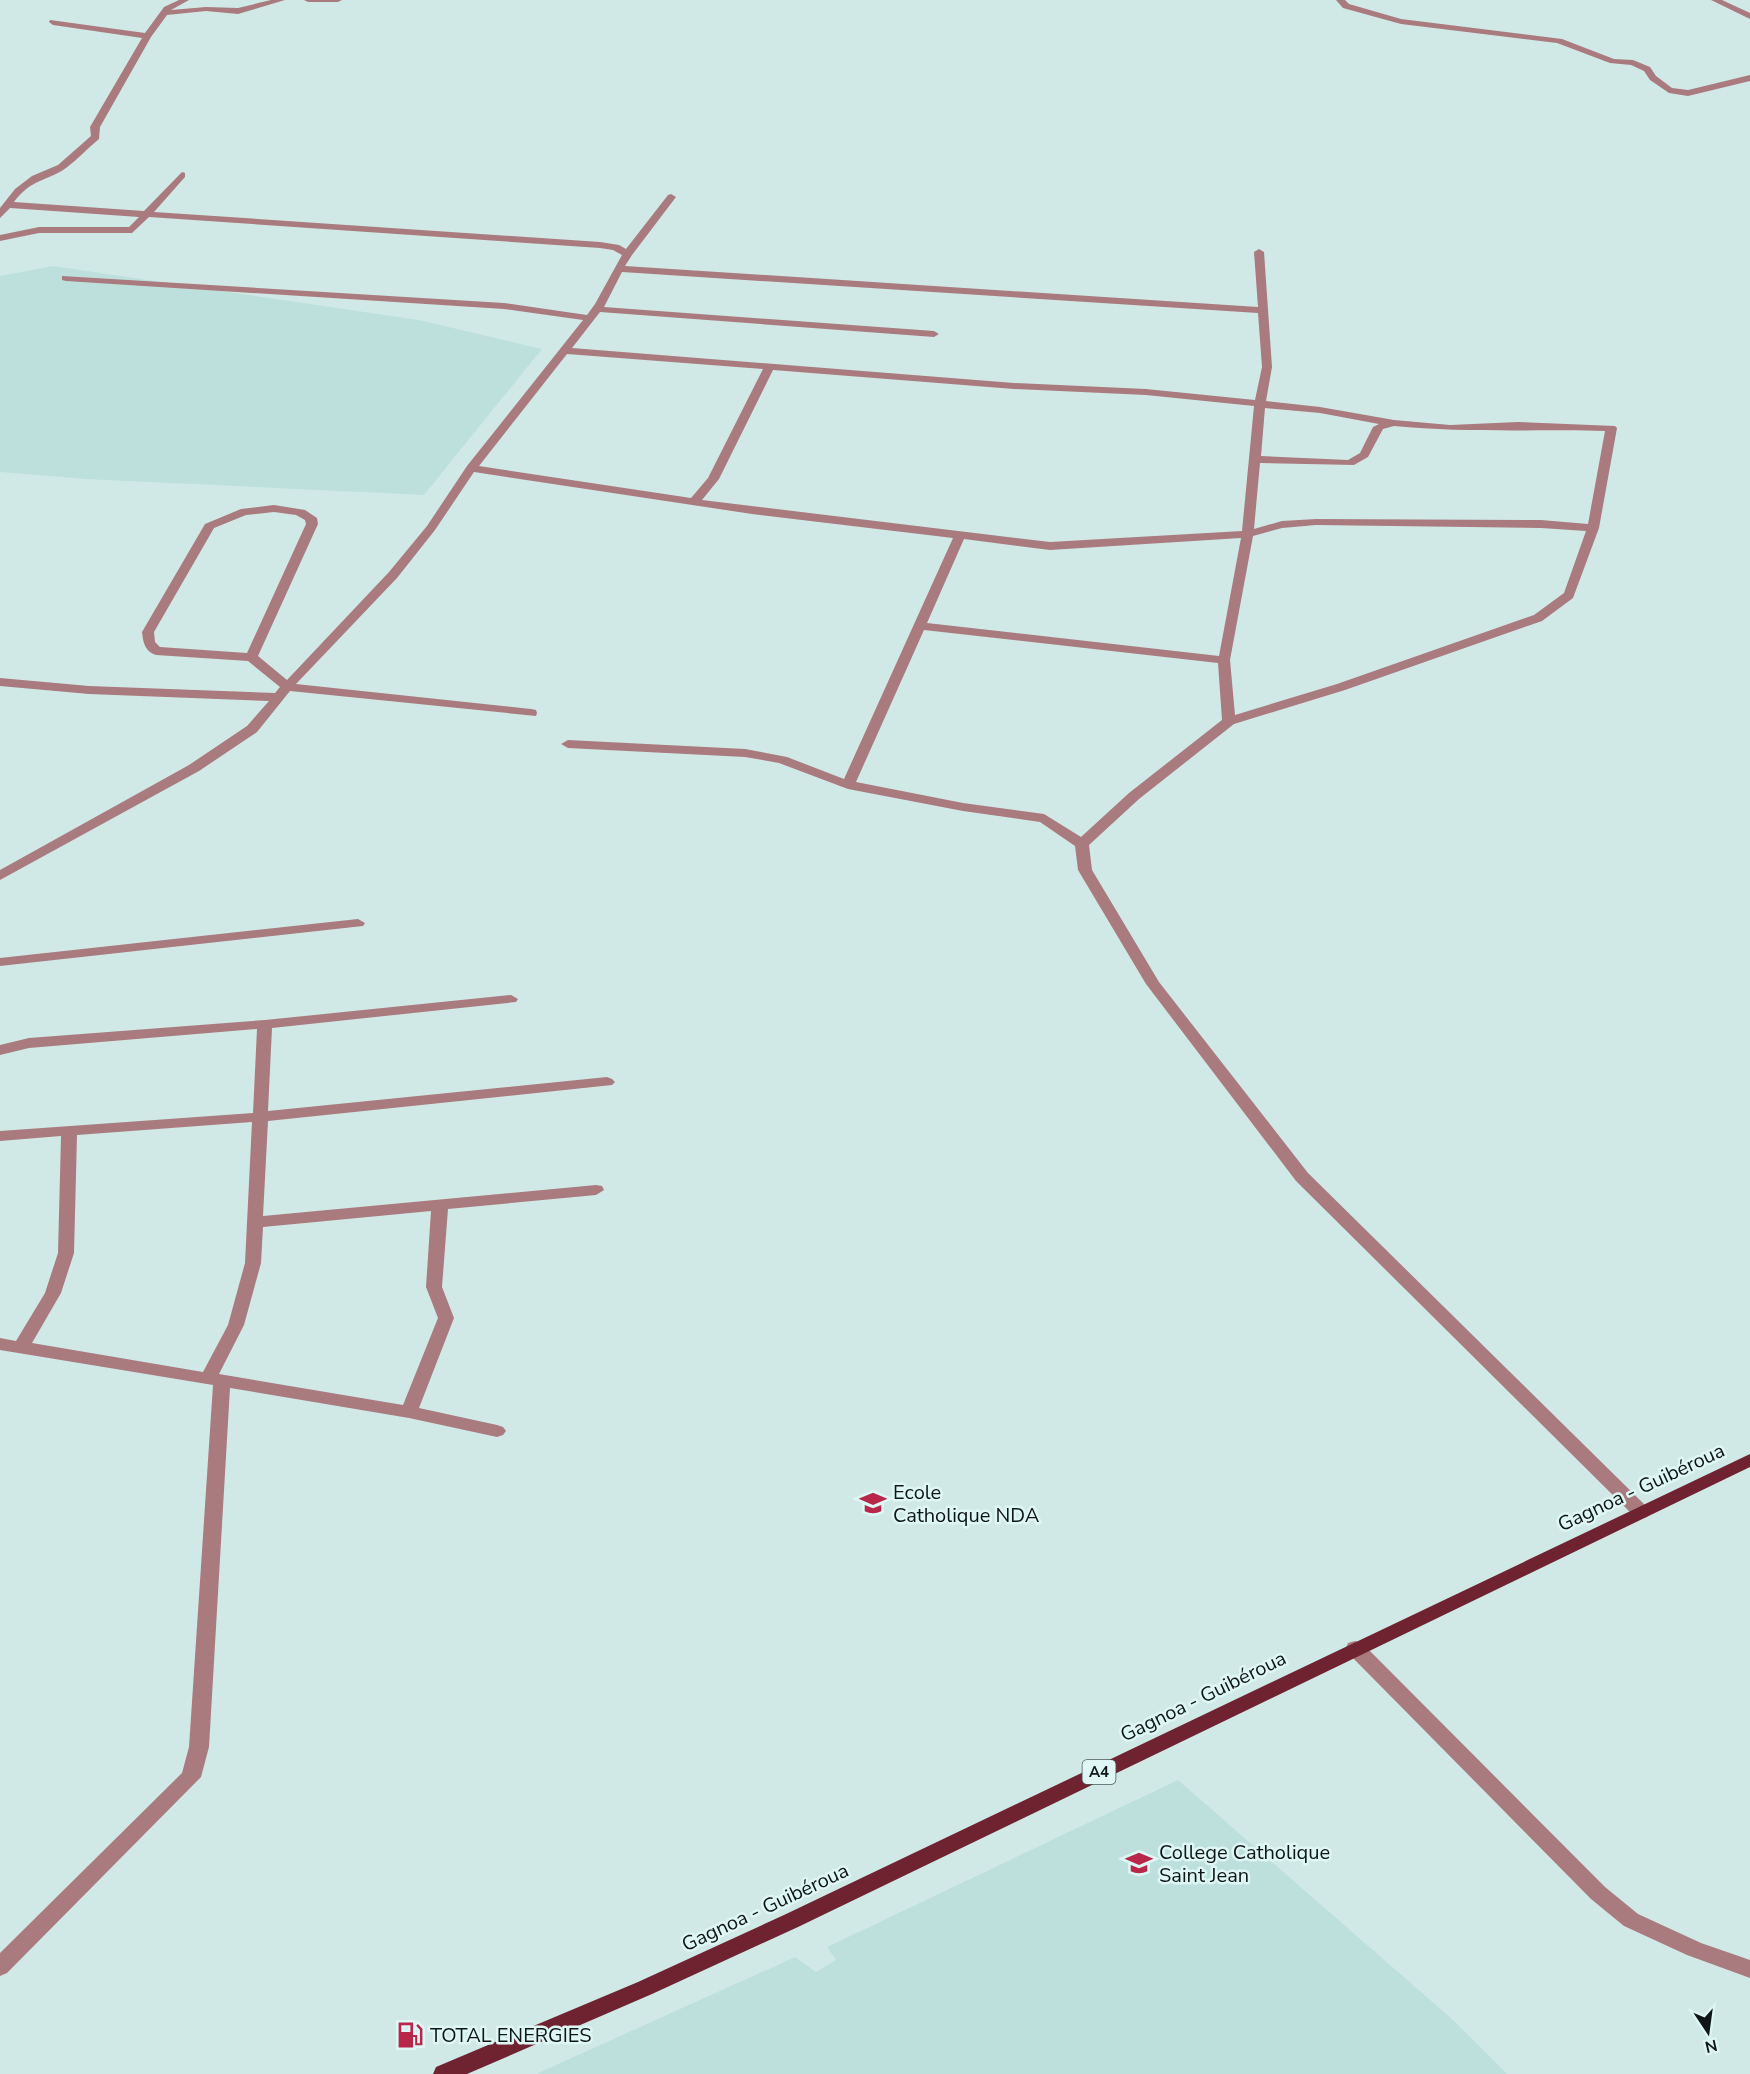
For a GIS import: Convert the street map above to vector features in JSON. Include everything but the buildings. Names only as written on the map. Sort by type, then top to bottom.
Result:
[{"type":"main road","name":"Gagnoa - Guibéroua","points":[[444,2074],[645,1988],[791,1921],[1750,1460]]},
{"type":"street","points":[[0,215],[18,191],[35,178],[61,167],[96,137],[95,127],[147,36],[167,9],[184,0]]},
{"type":"street","points":[[163,15],[178,10],[238,11],[281,0]]},
{"type":"street","points":[[308,0],[338,0]]},
{"type":"street","points":[[1340,0],[1346,6],[1401,21],[1559,41],[1613,62],[1634,63],[1647,69],[1653,78],[1669,90],[1688,93],[1750,78]]},
{"type":"street","points":[[1715,0],[1750,16]]},
{"type":"street","points":[[53,22],[147,36]]},
{"type":"street","points":[[0,238],[39,230],[132,230],[182,175]]},
{"type":"street","points":[[0,876],[194,768],[252,729],[278,697],[393,575],[431,528],[471,468],[562,350],[593,314],[627,254],[671,197]]},
{"type":"street","points":[[9,205],[600,245],[616,247],[627,254]]},
{"type":"street","points":[[1229,721],[1224,660],[1248,534],[1260,404],[1267,367],[1259,252]]},
{"type":"street","points":[[620,268],[1264,310]]},
{"type":"street","points":[[66,278],[504,306],[593,314],[934,334]]},
{"type":"street","points":[[562,350],[769,368],[1014,386],[1050,386],[1092,392],[1146,392],[1450,428],[1518,425],[1611,428],[1593,528],[1569,595],[1538,618],[1341,687],[1229,721],[1134,796],[1082,844]]},
{"type":"street","points":[[696,500],[713,479],[769,368]]},
{"type":"street","points":[[1255,459],[1350,463],[1364,455],[1379,428],[1394,423]]},
{"type":"street","points":[[471,468],[696,500],[752,511],[1050,546],[1248,534],[1282,525],[1316,522],[1541,524],[1593,528]]},
{"type":"street","points":[[251,657],[312,524],[311,518],[298,512],[248,510],[219,518],[209,526],[148,632],[149,644],[156,651],[251,657],[288,687],[531,713]]},
{"type":"street","points":[[848,785],[960,535]]},
{"type":"street","points":[[919,626],[1224,660]]},
{"type":"street","points":[[0,682],[89,690],[278,697]]},
{"type":"street","points":[[568,744],[745,753],[782,760],[848,785],[963,807],[1044,818],[1082,844],[1086,870],[1153,984],[1302,1177],[1641,1512]]},
{"type":"street","points":[[0,962],[358,923]]},
{"type":"street","points":[[0,1050],[29,1043],[266,1024],[512,999]]},
{"type":"street","points":[[0,1967],[191,1776],[199,1747],[215,1382],[236,1325],[254,1263],[258,1222],[266,1024]]},
{"type":"street","points":[[0,1136],[69,1133],[261,1117],[607,1082]]},
{"type":"street","points":[[21,1347],[53,1293],[66,1253],[69,1133]]},
{"type":"street","points":[[258,1222],[596,1190]]},
{"type":"street","points":[[409,1412],[446,1318],[434,1287],[440,1204]]},
{"type":"street","points":[[0,1344],[215,1382],[409,1412],[497,1431]]},
{"type":"street","points":[[1355,1648],[1598,1893],[1631,1920],[1694,1949],[1750,1969]]},
{"type":"shaded area","points":[[53,266],[419,320],[542,349],[424,495],[85,479],[0,472],[0,276]]},
{"type":"shaded area","name":"College Catholique Saint Jean","points":[[1178,1780],[1452,2019],[1507,2074],[536,2074],[795,1957],[816,1972],[836,1960],[827,1947]]},
{"type":"place","name":"Ecole Catholique NDA","points":[[873,1503]]},
{"type":"place","name":"College Catholique Saint Jean","points":[[1139,1863]]},
{"type":"place","name":"TOTAL ENERGIES","points":[[410,2035]]}]
